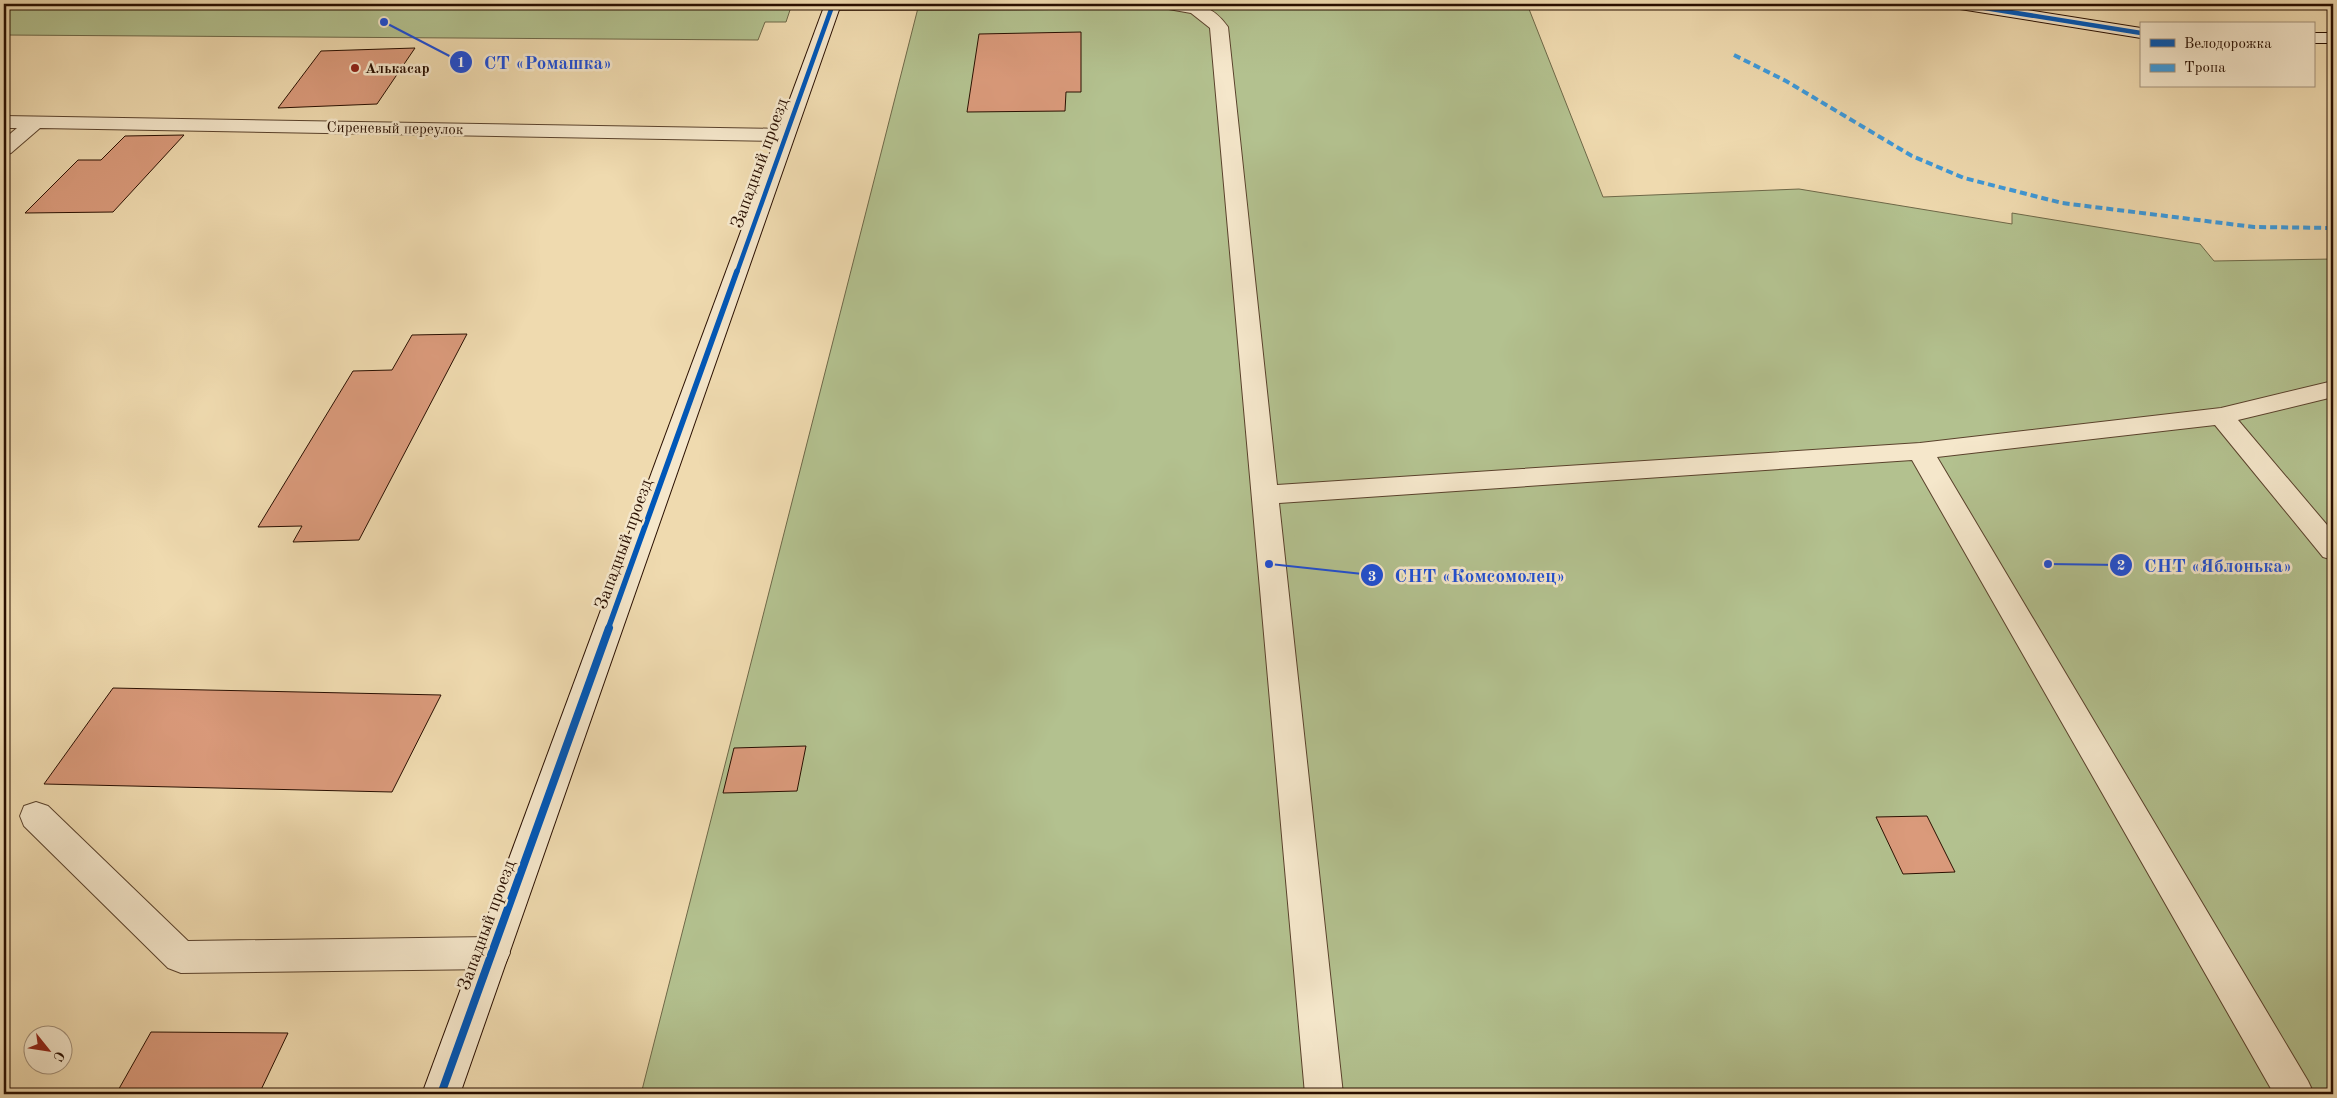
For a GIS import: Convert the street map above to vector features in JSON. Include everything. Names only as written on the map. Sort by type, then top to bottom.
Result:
[{"type":"street","points":[[832,5],[1052,4]]},
{"type":"street","points":[[1170,4],[1201,9],[1208,13],[1219,27],[1324,1094]]},
{"type":"street","points":[[1960,4],[2140,33]]},
{"type":"street","name":"Западный проезд","points":[[441,1094],[832,5]]},
{"type":"street","points":[[2314,38],[2333,38]]},
{"type":"street","name":"Сиреневый переулок","points":[[4,122],[785,135]]},
{"type":"street","points":[[4,149],[36,122]]},
{"type":"street","points":[[1264,495],[1920,451],[2221,416],[2333,389]]},
{"type":"street","points":[[2221,416],[2333,550]]},
{"type":"street","points":[[1920,451],[2296,1094]]},
{"type":"street","points":[[36,816],[181,957],[492,953]]},
{"type":"green space","points":[[4,4],[792,4],[786,22],[765,22],[758,40],[4,35]]},
{"type":"green space","points":[[919,4],[1527,4],[1603,197],[1799,189],[2012,224],[2012,213],[2200,244],[2214,261],[2333,259],[2333,1094],[641,1094]]},
{"type":"building","points":[[1081,32],[1081,92],[1066,92],[1065,111],[967,112],[979,34]]},
{"type":"building","points":[[415,48],[377,104],[278,108],[321,51]]},
{"type":"building","points":[[184,135],[113,212],[25,213],[78,160],[101,160],[125,136]]},
{"type":"building","points":[[467,334],[359,540],[293,542],[302,526],[258,527],[353,371],[392,370],[412,335]]},
{"type":"building","points":[[113,688],[441,695],[392,792],[44,784]]},
{"type":"building","points":[[806,746],[797,791],[723,793],[734,748]]},
{"type":"building","points":[[1927,816],[1955,872],[1903,874],[1876,817]]},
{"type":"building","points":[[151,1032],[288,1033],[259,1094],[116,1094]]},
{"type":"marked path","points":[[1734,55],[1786,81],[1912,156],[1964,178],[2062,203],[2254,227],[2333,228]]},
{"type":"cycle path","points":[[441,1094],[833,4]]},
{"type":"cycle path","points":[[1960,4],[2140,33]]},
{"type":"place","name":"СТ «Ромашка»","points":[[384,22]]},
{"type":"place","name":"Алькасар","points":[[355,68]]},
{"type":"place","name":"СНТ «Комсомолец»","points":[[1269,564]]},
{"type":"place","name":"СНТ «Яблонька»","points":[[2048,564]]}]
